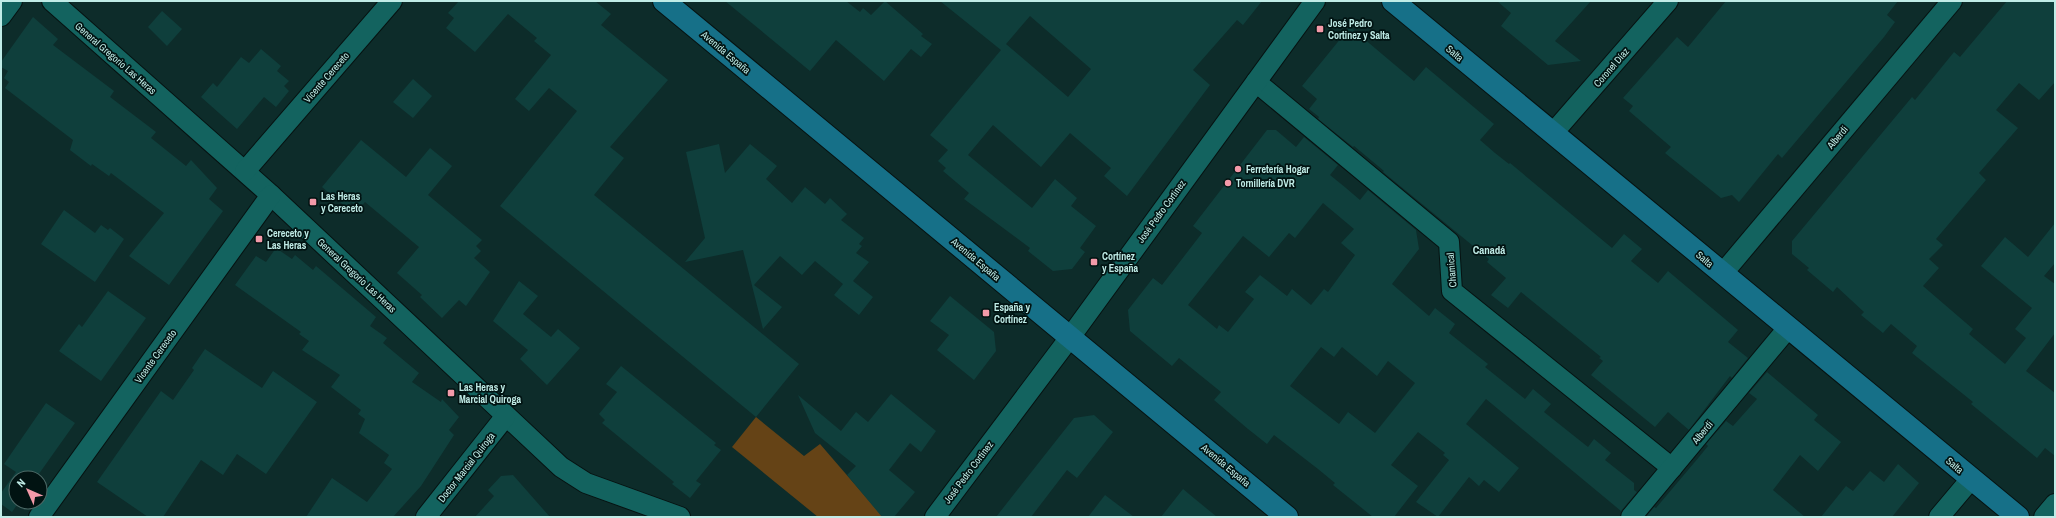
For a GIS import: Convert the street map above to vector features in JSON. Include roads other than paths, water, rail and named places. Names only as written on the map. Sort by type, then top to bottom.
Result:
[{"type":"main road","name":"Avenida España","points":[[664,1],[1010,288],[1071,336],[1287,517]]},
{"type":"main road","name":"Salta","points":[[1393,1],[2018,517]]},
{"type":"street","points":[[1,16],[12,1]]},
{"type":"street","name":"General Gregorio Las Heras","points":[[52,1],[271,195],[388,303],[506,417],[561,467],[586,483],[645,512],[680,517]]},
{"type":"street","name":"Vicente Cereceto","points":[[245,172],[392,1]]},
{"type":"street","name":"José Pedro Cortinez","points":[[935,517],[1071,336],[1315,1]]},
{"type":"street","name":"Coronel Díaz","points":[[1553,133],[1668,1]]},
{"type":"street","name":"Alberdi","points":[[1723,273],[1952,1]]},
{"type":"street","name":"Chamical","points":[[1256,82],[1449,242],[1452,290],[1672,468]]},
{"type":"street","name":"Vicente Cereceto","points":[[39,517],[271,195]]},
{"type":"street","name":"Alberdi","points":[[1631,517],[1788,328]]},
{"type":"street","name":"Doctor Marcial Quiroga","points":[[426,517],[506,417]]},
{"type":"street","points":[[1939,517],[1972,479]]},
{"type":"street","points":[[2044,517],[2055,504]]},
{"type":"place","name":"José Pedro Cortinez y Salta","points":[[1320,29]]},
{"type":"place","name":"Ferretería Hogar","points":[[1238,169]]},
{"type":"place","name":"Tornillería DVR","points":[[1228,183]]},
{"type":"place","name":"Las Heras y Cereceto","points":[[313,202]]},
{"type":"place","name":"Cereceto y Las Heras","points":[[259,239]]},
{"type":"place","name":"Cortínez y España","points":[[1094,262]]},
{"type":"place","name":"España y Cortínez","points":[[986,313]]},
{"type":"place","name":"Las Heras y Marcial Quiroga","points":[[451,393]]},
{"type":"district","name":"Canadá","points":[[1489,250]]}]
